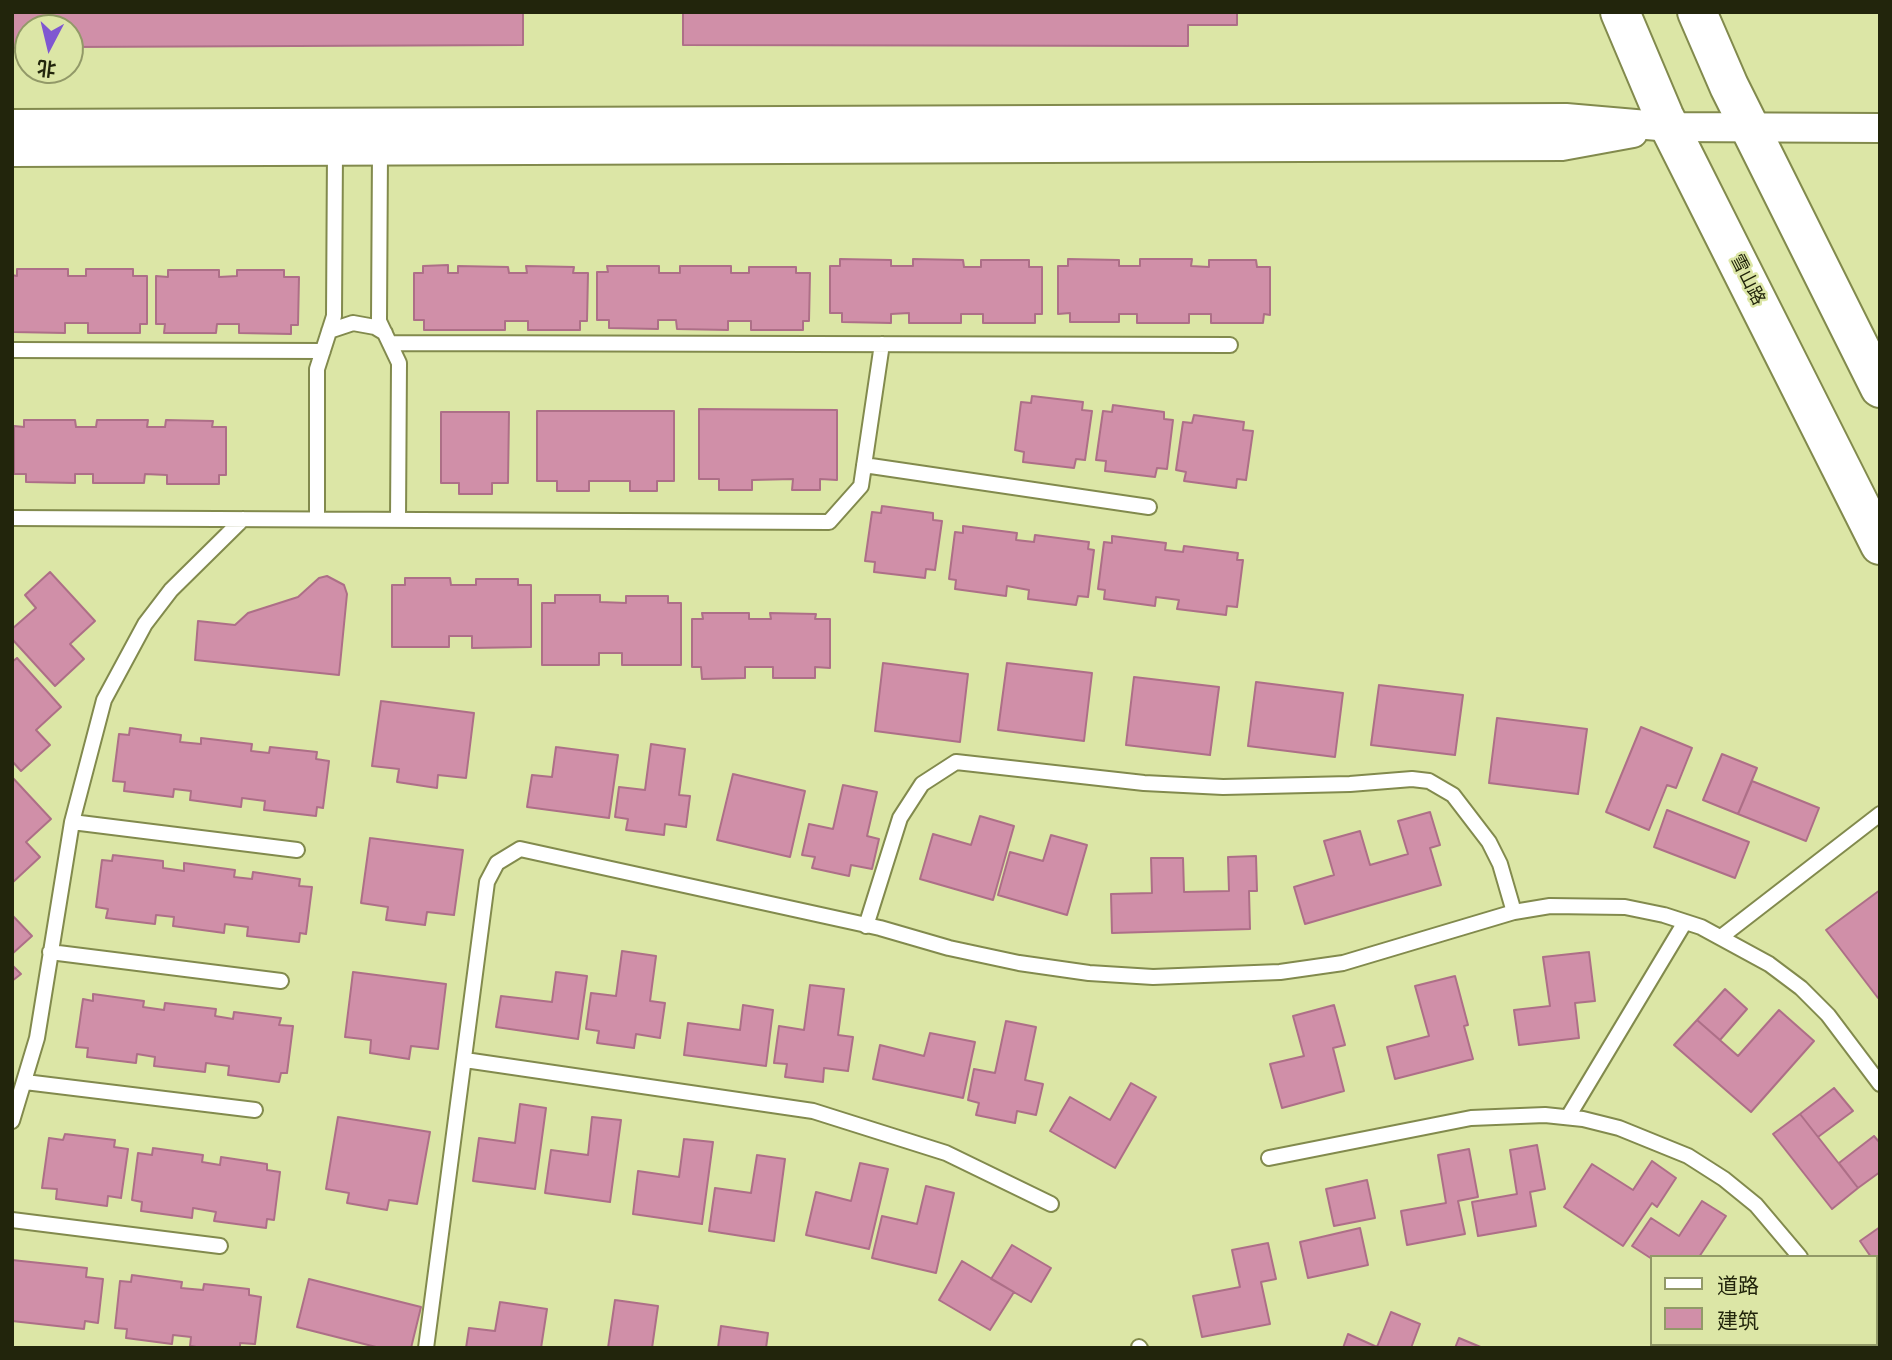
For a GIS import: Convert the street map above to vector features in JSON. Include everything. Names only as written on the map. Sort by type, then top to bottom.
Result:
[{"type":"main road","name":"雪山路","points":[[1620,12],[1670,127],[1880,545]]},
{"type":"main road","points":[[1698,12],[1750,127],[1880,388]]},
{"type":"street","points":[[12,124],[1526,118],[1670,127],[1880,128]]},
{"type":"street","points":[[12,152],[1562,146],[1670,127]]},
{"type":"lane","points":[[317,519],[317,369],[334,316],[335,151]]},
{"type":"lane","points":[[380,151],[379,321],[399,363],[398,520]]},
{"type":"lane","points":[[329,331],[353,323],[375,327],[387,338],[1230,345]]},
{"type":"lane","points":[[12,518],[829,522],[861,486],[882,344]]},
{"type":"lane","points":[[12,349],[323,351]]},
{"type":"lane","points":[[864,465],[1149,507]]},
{"type":"lane","points":[[12,1121],[37,1038],[72,822],[104,700],[122,661],[171,590],[243,519]]},
{"type":"lane","points":[[866,926],[900,818],[922,784],[956,761],[1144,783],[1223,787],[1350,784],[1412,779],[1429,782],[1453,795],[1489,842],[1500,864],[1514,912]]},
{"type":"lane","points":[[1721,937],[1880,814]]},
{"type":"lane","points":[[72,822],[297,850]]},
{"type":"lane","points":[[426,1348],[487,883],[498,863],[520,849],[866,926],[949,948],[1031,965],[1102,974],[1216,976],[1343,962],[1514,912],[1550,906],[1625,907],[1685,922],[1721,937],[1769,964],[1801,988],[1828,1015],[1880,1084]]},
{"type":"lane","points":[[1567,1117],[1685,922]]},
{"type":"lane","points":[[50,952],[281,981]]},
{"type":"lane","points":[[464,1060],[813,1111],[946,1153],[1051,1204]]},
{"type":"lane","points":[[25,1082],[255,1110]]},
{"type":"lane","points":[[1269,1158],[1471,1118],[1508,1115],[1567,1117],[1619,1128],[1688,1156],[1724,1179],[1756,1205],[1798,1255]]},
{"type":"lane","points":[[12,1220],[220,1246]]},
{"type":"building","points":[[12,12],[523,12],[523,45],[84,47],[84,14],[14,14],[12,48]]},
{"type":"building","points":[[683,12],[1237,12],[1237,25],[1188,25],[1188,46],[683,45]]},
{"type":"building","points":[[840,259],[891,260],[891,266],[913,266],[913,259],[963,260],[964,267],[981,267],[981,260],[1029,260],[1029,267],[1042,267],[1042,314],[1035,314],[1035,323],[983,323],[983,314],[961,314],[961,323],[909,323],[909,313],[891,314],[891,323],[842,322],[842,313],[830,313],[830,266],[840,266]]},
{"type":"building","points":[[1068,259],[1119,260],[1119,266],[1140,266],[1140,259],[1192,259],[1191,266],[1209,267],[1209,260],[1256,260],[1257,267],[1270,267],[1270,315],[1264,314],[1263,323],[1211,323],[1211,314],[1189,314],[1189,323],[1137,323],[1137,314],[1119,314],[1119,322],[1070,322],[1070,313],[1058,314],[1058,266],[1068,266]]},
{"type":"building","points":[[448,265],[448,273],[458,273],[458,266],[508,267],[509,273],[527,273],[526,266],[574,267],[573,273],[588,273],[587,321],[580,321],[580,330],[528,330],[528,321],[505,321],[505,330],[424,330],[424,320],[414,320],[414,273],[423,273],[423,266]]},
{"type":"building","points":[[607,266],[659,266],[659,273],[680,273],[680,266],[731,266],[731,273],[749,273],[749,267],[796,267],[796,273],[810,273],[809,321],[803,321],[803,330],[751,330],[751,321],[728,321],[728,330],[677,329],[676,320],[658,320],[658,329],[609,328],[609,320],[597,320],[597,272],[608,272]]},
{"type":"building","points":[[17,269],[68,269],[68,276],[86,276],[86,269],[133,269],[133,276],[147,276],[147,324],[140,324],[140,333],[88,333],[88,323],[65,323],[65,333],[13,332],[12,275],[17,276]]},
{"type":"building","points":[[168,270],[219,270],[219,277],[237,276],[237,270],[284,270],[284,277],[299,277],[298,325],[291,325],[291,334],[239,333],[239,324],[217,324],[216,333],[164,333],[165,324],[156,324],[156,276],[168,277]]},
{"type":"building","points":[[1032,396],[1083,402],[1082,410],[1092,411],[1085,460],[1076,459],[1074,468],[1023,462],[1024,452],[1015,450],[1021,402],[1031,403]]},
{"type":"building","points":[[1113,405],[1164,412],[1164,419],[1173,420],[1167,469],[1157,468],[1155,477],[1105,471],[1106,461],[1096,460],[1103,411],[1112,412]]},
{"type":"building","points":[[699,409],[837,410],[837,480],[820,479],[820,490],[792,490],[793,479],[752,480],[752,490],[719,490],[719,479],[699,479]]},
{"type":"building","points":[[537,411],[674,411],[674,481],[657,481],[657,491],[630,491],[630,481],[589,481],[589,491],[557,491],[557,481],[537,481]]},
{"type":"building","points":[[441,412],[509,412],[508,483],[492,483],[492,494],[459,494],[459,483],[441,483]]},
{"type":"building","points":[[1194,415],[1244,422],[1243,430],[1253,431],[1246,480],[1237,479],[1236,488],[1184,481],[1186,472],[1176,470],[1183,422],[1192,423]]},
{"type":"building","points":[[24,420],[75,420],[76,427],[96,427],[97,420],[148,420],[147,427],[165,427],[166,420],[213,421],[212,427],[226,427],[226,475],[219,475],[219,484],[167,484],[167,475],[145,474],[144,483],[93,483],[93,474],[75,474],[75,483],[26,482],[26,474],[14,474],[14,426],[24,427]]},
{"type":"building","points":[[882,506],[933,513],[933,520],[942,521],[935,570],[926,569],[925,578],[874,572],[875,562],[865,561],[872,512],[881,513]]},
{"type":"building","points":[[963,526],[1017,533],[1016,540],[1034,542],[1035,535],[1089,542],[1088,549],[1094,550],[1088,597],[1078,596],[1076,605],[1028,599],[1029,590],[1007,586],[1006,596],[955,589],[956,580],[949,579],[955,532],[963,533]]},
{"type":"building","points":[[1112,536],[1166,543],[1165,550],[1183,552],[1184,546],[1238,553],[1237,560],[1243,560],[1237,607],[1227,606],[1226,615],[1177,609],[1179,600],[1156,597],[1155,606],[1104,599],[1105,590],[1098,589],[1104,542],[1112,543]]},
{"type":"building","points":[[50,572],[95,621],[70,644],[84,659],[55,686],[12,639],[12,629],[36,608],[25,595]]},
{"type":"building","points":[[327,576],[344,585],[347,594],[339,675],[195,660],[198,621],[235,625],[248,613],[298,597],[319,578]]},
{"type":"building","points":[[405,578],[450,578],[451,585],[476,585],[476,579],[518,579],[518,585],[531,585],[531,647],[472,648],[472,636],[449,636],[449,647],[392,647],[392,585],[405,585]]},
{"type":"building","points":[[555,595],[600,595],[600,602],[626,603],[626,596],[668,596],[668,603],[681,603],[681,665],[622,665],[622,653],[599,653],[599,665],[542,665],[542,603],[555,603]]},
{"type":"building","points":[[702,613],[749,613],[749,619],[771,619],[770,613],[816,614],[815,619],[830,619],[830,668],[815,667],[815,678],[773,678],[773,667],[745,667],[745,678],[702,679],[701,667],[692,667],[692,619],[703,619]]},
{"type":"building","points":[[17,658],[61,707],[36,730],[50,745],[21,771],[12,761],[12,662]]},
{"type":"building","points":[[883,663],[968,674],[960,742],[875,731]]},
{"type":"building","points":[[1007,663],[1092,673],[1084,741],[998,730]]},
{"type":"building","points":[[1134,677],[1219,687],[1210,755],[1126,745]]},
{"type":"building","points":[[1256,682],[1343,693],[1335,757],[1248,746]]},
{"type":"building","points":[[1379,685],[1463,695],[1455,755],[1371,745]]},
{"type":"building","points":[[381,701],[474,713],[466,778],[438,775],[437,788],[397,782],[399,769],[372,766]]},
{"type":"building","points":[[1497,718],[1587,729],[1578,794],[1489,783]]},
{"type":"building","points":[[1641,727],[1692,748],[1676,788],[1667,785],[1649,830],[1606,812]]},
{"type":"building","points":[[130,728],[181,735],[180,742],[201,744],[201,738],[252,744],[251,751],[269,753],[270,747],[317,752],[316,759],[329,761],[323,808],[317,807],[316,816],[264,810],[265,801],[242,798],[241,807],[190,800],[191,791],[174,789],[173,797],[124,791],[125,782],[113,781],[119,734],[129,735]]},
{"type":"building","points":[[651,744],[685,749],[679,795],[690,796],[686,827],[665,824],[664,835],[626,830],[628,819],[615,817],[619,787],[645,790]]},
{"type":"building","points":[[556,747],[618,755],[609,818],[527,807],[532,775],[552,777]]},
{"type":"building","points":[[1722,754],[1757,768],[1738,814],[1703,800]]},
{"type":"building","points":[[733,774],[805,791],[790,857],[717,840]]},
{"type":"building","points":[[12,777],[51,819],[26,842],[40,857],[12,883]]},
{"type":"building","points":[[1752,781],[1819,808],[1806,841],[1738,814]]},
{"type":"building","points":[[843,785],[877,792],[867,836],[879,839],[872,869],[851,865],[849,876],[812,868],[815,857],[802,855],[809,824],[833,829]]},
{"type":"building","points":[[1667,810],[1749,842],[1735,878],[1654,847]]},
{"type":"building","points":[[1430,812],[1440,845],[1430,848],[1441,885],[1305,924],[1294,887],[1334,875],[1324,841],[1360,831],[1370,865],[1408,854],[1398,821]]},
{"type":"building","points":[[980,816],[1014,826],[993,900],[920,879],[933,834],[971,845]]},
{"type":"building","points":[[1051,835],[1087,845],[1067,915],[998,895],[1010,852],[1043,861]]},
{"type":"building","points":[[370,838],[463,850],[454,915],[427,912],[425,925],[386,920],[388,907],[361,903]]},
{"type":"building","points":[[113,855],[163,861],[163,868],[184,871],[184,863],[235,870],[234,877],[252,879],[253,872],[300,879],[299,886],[312,887],[306,934],[300,933],[299,942],[247,936],[248,927],[225,924],[224,933],[173,926],[174,917],[156,915],[155,924],[106,918],[108,909],[96,907],[102,860],[112,861]]},
{"type":"building","points":[[1256,856],[1257,891],[1249,891],[1250,929],[1112,933],[1111,894],[1152,893],[1151,858],[1183,858],[1184,892],[1229,891],[1228,857]]},
{"type":"building","points":[[1880,890],[1880,997],[1878,998],[1826,930]]},
{"type":"building","points":[[12,915],[32,936],[12,954]]},
{"type":"building","points":[[622,951],[656,956],[650,1001],[665,1003],[660,1038],[636,1034],[634,1048],[597,1043],[599,1031],[586,1029],[591,993],[616,996]]},
{"type":"building","points":[[1589,952],[1595,1001],[1575,1003],[1579,1038],[1519,1045],[1514,1010],[1550,1006],[1543,957]]},
{"type":"building","points":[[12,965],[21,974],[12,981]]},
{"type":"building","points":[[353,972],[446,984],[438,1049],[411,1046],[409,1059],[370,1053],[371,1040],[345,1037]]},
{"type":"building","points":[[556,972],[587,976],[578,1039],[496,1027],[501,996],[552,1002]]},
{"type":"building","points":[[1455,976],[1468,1025],[1464,1026],[1473,1059],[1395,1079],[1387,1047],[1429,1036],[1415,986]]},
{"type":"building","points":[[810,985],[844,989],[838,1035],[853,1037],[848,1071],[824,1068],[823,1082],[785,1077],[787,1064],[774,1063],[779,1026],[804,1030]]},
{"type":"building","points":[[1725,989],[1747,1009],[1720,1040],[1697,1020]]},
{"type":"building","points":[[93,994],[144,1001],[143,1007],[164,1010],[165,1003],[216,1009],[215,1016],[233,1019],[234,1012],[281,1018],[279,1025],[293,1026],[287,1073],[281,1073],[279,1082],[228,1075],[229,1066],[206,1063],[205,1072],[154,1066],[155,1057],[137,1054],[136,1063],[87,1057],[88,1048],[76,1047],[83,999],[93,1001]]},
{"type":"building","points":[[743,1005],[773,1010],[766,1066],[684,1055],[688,1023],[740,1030]]},
{"type":"building","points":[[1334,1005],[1345,1045],[1333,1048],[1344,1091],[1282,1108],[1270,1064],[1304,1056],[1293,1016]]},
{"type":"building","points":[[1779,1010],[1814,1041],[1751,1112],[1674,1045],[1697,1020],[1738,1056]]},
{"type":"building","points":[[1006,1021],[1036,1027],[1025,1080],[1043,1084],[1036,1115],[1017,1111],[1015,1123],[976,1115],[979,1103],[968,1100],[974,1069],[995,1073]]},
{"type":"building","points":[[930,1033],[975,1042],[963,1098],[873,1079],[880,1045],[924,1056]]},
{"type":"building","points":[[1131,1083],[1156,1097],[1115,1168],[1050,1131],[1070,1097],[1110,1120]]},
{"type":"building","points":[[1834,1088],[1853,1111],[1818,1137],[1800,1114]]},
{"type":"building","points":[[520,1104],[546,1108],[535,1189],[473,1181],[479,1138],[515,1143]]},
{"type":"building","points":[[1800,1114],[1858,1188],[1832,1209],[1773,1134]]},
{"type":"building","points":[[338,1117],[430,1132],[417,1204],[389,1200],[387,1210],[347,1203],[349,1193],[326,1189]]},
{"type":"building","points":[[592,1117],[621,1120],[610,1202],[545,1193],[551,1150],[588,1155]]},
{"type":"building","points":[[65,1134],[115,1140],[114,1147],[128,1149],[121,1198],[108,1196],[107,1206],[56,1199],[57,1189],[42,1188],[49,1138],[63,1140]]},
{"type":"building","points":[[1874,1136],[1880,1143],[1880,1172],[1858,1188],[1839,1163]]},
{"type":"building","points":[[684,1139],[713,1142],[702,1224],[633,1214],[638,1171],[679,1177]]},
{"type":"building","points":[[1537,1145],[1545,1189],[1530,1192],[1536,1226],[1478,1236],[1472,1202],[1517,1194],[1510,1150]]},
{"type":"building","points":[[153,1148],[203,1155],[202,1162],[220,1165],[221,1157],[267,1164],[267,1170],[280,1172],[274,1220],[267,1219],[266,1228],[214,1221],[216,1212],[193,1208],[192,1218],[141,1211],[142,1202],[132,1200],[138,1153],[152,1155]]},
{"type":"building","points":[[1469,1149],[1478,1197],[1458,1201],[1465,1234],[1407,1245],[1401,1211],[1446,1203],[1438,1155]]},
{"type":"building","points":[[757,1155],[785,1159],[774,1241],[709,1231],[715,1188],[751,1193]]},
{"type":"building","points":[[1652,1161],[1676,1178],[1657,1207],[1652,1203],[1623,1246],[1564,1207],[1592,1164],[1633,1190]]},
{"type":"building","points":[[860,1163],[888,1169],[869,1249],[806,1235],[816,1192],[851,1201]]},
{"type":"building","points":[[1367,1180],[1375,1218],[1334,1226],[1326,1189]]},
{"type":"building","points":[[926,1186],[954,1193],[936,1273],[872,1258],[882,1216],[917,1224]]},
{"type":"building","points":[[1702,1201],[1726,1216],[1700,1255],[1650,1255],[1650,1258],[1632,1246],[1651,1218],[1679,1236]]},
{"type":"building","points":[[1880,1227],[1880,1270],[1878,1255],[1870,1255],[1860,1241]]},
{"type":"building","points":[[1360,1228],[1368,1265],[1308,1278],[1300,1242]]},
{"type":"building","points":[[1268,1243],[1276,1279],[1261,1282],[1270,1324],[1202,1337],[1193,1296],[1240,1287],[1232,1250]]},
{"type":"building","points":[[1012,1245],[1051,1268],[1031,1302],[991,1279]]},
{"type":"building","points":[[12,1260],[87,1268],[86,1277],[103,1279],[98,1323],[85,1321],[84,1329],[12,1321]]},
{"type":"building","points":[[962,1261],[1014,1292],[990,1330],[939,1300]]},
{"type":"building","points":[[132,1275],[182,1282],[181,1288],[203,1290],[204,1284],[249,1289],[249,1295],[261,1297],[255,1344],[240,1343],[240,1348],[203,1348],[190,1346],[191,1337],[173,1335],[172,1344],[126,1338],[127,1329],[115,1328],[120,1281],[131,1282]]},
{"type":"building","points":[[309,1279],[421,1307],[411,1348],[380,1348],[297,1327]]},
{"type":"building","points":[[615,1300],[658,1306],[652,1348],[608,1348]]},
{"type":"building","points":[[500,1302],[547,1309],[541,1348],[466,1348],[469,1328],[495,1331]]},
{"type":"building","points":[[1391,1312],[1420,1324],[1411,1348],[1343,1348],[1348,1334],[1377,1347]]},
{"type":"building","points":[[721,1326],[768,1333],[766,1348],[718,1348]]},
{"type":"building","points":[[1459,1338],[1483,1348],[1455,1348]]},
{"type":"building","points":[[1740,1346],[1772,1346],[1769,1348]]}]
